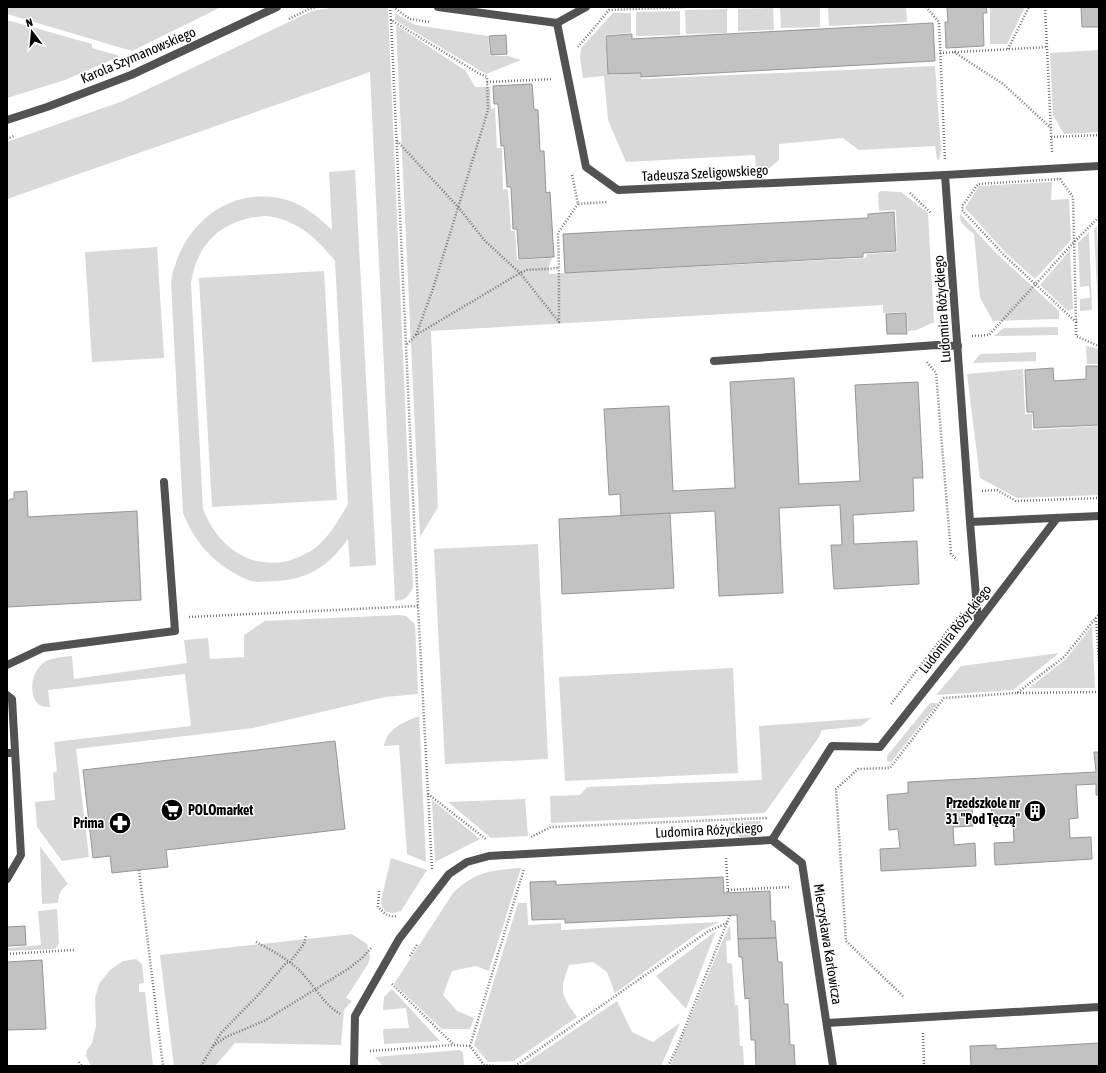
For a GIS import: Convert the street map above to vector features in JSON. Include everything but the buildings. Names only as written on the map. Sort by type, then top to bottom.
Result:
[{"type":"street","name":"Karola Szymanowskiego","points":[[7,120],[47,107],[131,75],[277,7]]},
{"type":"street","points":[[438,7],[557,23],[586,7]]},
{"type":"street","name":"Tadeusza Szeligowskiego","points":[[557,23],[586,167],[618,190],[945,175],[1099,166]]},
{"type":"street","name":"Ludomira Różyckiego","points":[[945,175],[978,621]]},
{"type":"street","points":[[714,361],[937,345],[958,346]]},
{"type":"street","points":[[7,665],[43,648],[175,631],[164,482]]},
{"type":"street","points":[[970,522],[1099,516]]},
{"type":"street","name":"Ludomira Różyckiego","points":[[354,1066],[355,1016],[399,939],[449,874],[467,862],[489,856],[772,840],[832,746],[880,747],[1057,518]]},
{"type":"street","points":[[7,695],[12,699],[11,753],[21,856],[7,879]]},
{"type":"street","name":"Mieczysława Karłowicza","points":[[772,840],[802,864],[833,1066]]},
{"type":"street","points":[[827,1023],[1099,1007]]},
{"type":"path","points":[[390,7],[432,869]]},
{"type":"path","points":[[577,50],[578,46],[609,10],[686,7]]},
{"type":"path","points":[[926,7],[939,22],[945,175]]},
{"type":"path","points":[[1008,49],[1029,7]]},
{"type":"path","points":[[1045,7],[1052,157]]},
{"type":"path","points":[[391,20],[487,77],[488,110],[459,208],[433,289],[416,335]]},
{"type":"path","points":[[940,53],[1047,47]]},
{"type":"path","points":[[954,52],[1003,84],[1051,129]]},
{"type":"path","points":[[1051,137],[1099,135]]},
{"type":"path","points":[[397,140],[459,208],[485,241],[520,273],[559,322],[558,233],[578,204]]},
{"type":"path","points":[[1076,322],[1004,256],[962,210],[963,204],[978,184],[1060,179],[1073,197],[1076,322],[1076,336],[1099,346]]},
{"type":"path","points":[[957,336],[988,335],[1099,217]]},
{"type":"path","points":[[406,344],[416,335],[520,273],[527,270],[559,268]]},
{"type":"path","points":[[922,359],[928,363],[936,373],[951,554],[961,563]]},
{"type":"path","points":[[946,494],[968,491],[997,490],[1016,501],[1099,498]]},
{"type":"path","points":[[174,617],[418,606]]},
{"type":"path","points":[[890,706],[961,612]]},
{"type":"path","points":[[1016,694],[1064,657],[1099,614]]},
{"type":"path","points":[[1096,618],[1099,661]]},
{"type":"path","points":[[903,996],[846,941],[836,789],[858,769],[890,768],[944,698],[1016,694],[1099,692]]},
{"type":"path","points":[[428,794],[489,841]]},
{"type":"path","points":[[551,826],[766,818],[771,811]]},
{"type":"path","points":[[726,856],[728,892],[797,886]]},
{"type":"path","points":[[470,1046],[526,865]]},
{"type":"path","points":[[139,870],[163,1066]]},
{"type":"path","points":[[668,1066],[676,1050],[730,915]]},
{"type":"path","points":[[515,1066],[707,932],[727,923]]},
{"type":"path","points":[[201,1066],[221,1033],[286,964],[290,962],[304,944],[306,936]]},
{"type":"path","points":[[256,942],[290,962],[337,1012],[344,1017]]},
{"type":"path","points":[[409,957],[417,944]]},
{"type":"path","points":[[213,1046],[226,1037],[264,1021],[348,969],[372,948]]},
{"type":"path","points":[[7,954],[74,950]]},
{"type":"path","points":[[388,989],[392,984],[454,1045]]},
{"type":"path","points":[[922,1029],[924,1066]]},
{"type":"path","points":[[370,1051],[454,1045],[470,1046]]},
{"type":"path","points":[[470,1046],[484,1065],[497,1066]]},
{"type":"path","points":[[79,1062],[82,1066]]},
{"type":"shaded area","points":[[7,7],[221,7],[132,51],[7,14]]},
{"type":"shaded area","points":[[336,7],[387,7],[388,9],[413,587],[406,597],[402,600],[395,601],[370,72],[7,199],[7,142],[123,101],[312,11]]},
{"type":"shaded area","points":[[780,7],[820,7],[820,27],[781,28]]},
{"type":"shaded area","points":[[828,7],[906,7],[907,22],[829,26]]},
{"type":"shaded area","points":[[990,7],[1025,7],[1007,44],[990,44]]},
{"type":"shaded area","points":[[773,8],[774,30],[738,31],[738,9]]},
{"type":"shaded area","points":[[727,9],[727,33],[686,34],[685,10]]},
{"type":"shaded area","points":[[680,11],[680,35],[636,36],[636,12]]},
{"type":"shaded area","points":[[395,13],[415,25],[488,36],[490,56],[508,56],[521,60],[486,74],[395,20]]},
{"type":"shaded area","points":[[613,13],[631,13],[631,33],[605,35],[608,75],[641,73],[641,79],[935,66],[941,150],[939,160],[937,159],[935,146],[859,150],[843,138],[779,144],[779,160],[765,172],[756,172],[755,155],[626,162],[608,120],[604,76],[583,78],[580,58],[581,48]]},
{"type":"shaded area","points":[[7,20],[92,44],[92,48],[120,56],[65,80],[7,98]]},
{"type":"shaded area","points":[[396,25],[466,71],[475,87],[490,87],[491,109],[495,108],[497,148],[502,148],[503,189],[508,189],[511,231],[515,231],[517,260],[552,258],[549,266],[549,274],[866,258],[867,254],[897,252],[896,210],[879,211],[878,193],[881,191],[901,192],[928,213],[934,322],[917,330],[908,331],[907,312],[883,313],[883,305],[431,331],[438,507],[420,537]]},
{"type":"shaded area","points":[[1099,50],[1099,132],[1064,134],[1053,115],[1050,53]]},
{"type":"shaded area","points":[[355,170],[376,565],[350,567],[348,539],[334,556],[318,569],[309,574],[289,580],[256,582],[236,574],[211,556],[192,532],[183,513],[171,282],[176,262],[185,243],[196,227],[211,214],[227,204],[246,198],[266,197],[287,200],[306,209],[332,230],[329,172]],"holes":[[[266,216],[277,218],[296,225],[305,231],[313,237],[335,261],[348,504],[329,533],[315,548],[291,560],[273,563],[260,562],[247,558],[236,552],[217,534],[203,509],[191,283],[194,268],[206,244],[225,227],[251,218]]]},
{"type":"shaded area","points":[[1052,182],[1051,200],[1069,199],[1071,240],[1035,279],[1006,253],[965,208],[979,186]]},
{"type":"shaded area","points":[[960,214],[996,253],[1059,311],[1059,319],[993,321],[980,298],[974,234],[962,223]]},
{"type":"shaded area","points":[[1097,226],[1099,270],[1099,311],[1094,229]]},
{"type":"shaded area","points":[[1089,232],[1092,310],[1080,311],[1080,299],[1090,298],[1089,286],[1080,287],[1078,243]]},
{"type":"shaded area","points":[[157,247],[164,358],[92,362],[85,252]]},
{"type":"shaded area","points":[[1070,250],[1073,309],[1068,311],[1040,285]]},
{"type":"shaded area","points":[[324,271],[337,500],[212,507],[199,278]]},
{"type":"shaded area","points":[[1058,327],[1058,335],[994,336],[1004,328]]},
{"type":"shaded area","points":[[1086,346],[1099,349],[1099,364],[1087,364]]},
{"type":"shaded area","points":[[1036,352],[1036,361],[973,363],[980,354]]},
{"type":"shaded area","points":[[1023,369],[1025,414],[1032,414],[1032,430],[1099,426],[1099,495],[1017,498],[980,478],[967,374]]},
{"type":"shaded area","points":[[538,544],[548,759],[445,764],[434,549]]},
{"type":"shaded area","points":[[400,615],[406,616],[415,624],[426,862],[407,854],[399,745],[384,746],[392,730],[402,723],[419,716],[418,694],[385,697],[253,728],[76,749],[89,857],[62,861],[37,827],[35,802],[55,800],[53,773],[57,771],[54,742],[191,726],[185,674],[48,690],[50,707],[46,707],[36,702],[32,687],[36,672],[42,664],[48,660],[72,656],[74,679],[187,663],[184,640],[208,638],[210,659],[244,657],[244,635],[265,621]]},
{"type":"shaded area","points":[[1092,626],[1095,688],[1029,688],[1066,659]]},
{"type":"shaded area","points":[[1059,653],[1013,690],[936,695],[961,666]]},
{"type":"shaded area","points":[[733,668],[738,773],[565,781],[559,677]]},
{"type":"shaded area","points":[[930,703],[938,703],[891,762],[887,761],[887,756]]},
{"type":"shaded area","points":[[871,718],[861,726],[822,730],[819,737],[765,813],[551,823],[550,796],[580,795],[587,787],[762,780],[759,726]]},
{"type":"shaded area","points":[[525,799],[528,836],[491,838],[448,802]]},
{"type":"shaded area","points":[[432,800],[480,839],[435,862]]},
{"type":"shaded area","points":[[761,821],[751,837],[739,837],[728,822]]},
{"type":"shaded area","points":[[40,846],[68,884],[60,892],[58,903],[42,904]]},
{"type":"shaded area","points":[[391,858],[427,870],[401,911],[393,913],[386,912],[382,907],[381,901]]},
{"type":"shaded area","points":[[521,868],[489,971],[476,966],[452,971],[443,995],[457,1011],[474,1018],[470,1029],[442,1029],[394,984],[453,893],[468,881],[482,874],[498,870]]},
{"type":"shaded area","points":[[518,903],[527,903],[528,925],[561,923],[561,930],[720,922],[702,930],[615,993],[607,972],[593,962],[569,965],[564,981],[563,993],[577,1017],[514,1061],[488,1062],[474,1045]]},
{"type":"shaded area","points":[[57,909],[59,944],[55,949],[7,951],[7,948],[41,945],[38,911]]},
{"type":"shaded area","points":[[730,925],[731,940],[726,941],[727,963],[732,964],[735,1005],[738,1005],[740,1046],[743,1046],[744,1066],[670,1066],[722,942]]},
{"type":"shaded area","points":[[716,931],[686,1009],[656,976]]},
{"type":"shaded area","points":[[352,934],[367,944],[370,957],[368,964],[346,998],[352,1001],[344,1010],[341,1045],[235,1043],[215,1066],[174,1066],[160,955]]},
{"type":"shaded area","points":[[136,959],[142,964],[144,983],[139,984],[139,992],[145,992],[153,1066],[91,1066],[86,1056],[87,1050],[92,1043],[96,1026],[95,998],[99,984],[110,970],[123,961]]},
{"type":"shaded area","points":[[392,989],[440,1041],[384,1044],[383,1029],[409,1028],[406,1008],[383,1010],[384,997]]},
{"type":"shaded area","points":[[617,1001],[632,1032],[653,1042],[680,1023],[661,1066],[523,1066],[523,1065]]},
{"type":"shaded area","points":[[459,1050],[463,1052],[464,1065],[461,1066],[383,1066],[375,1057]]},
{"type":"place","name":"POLOmarket","points":[[172,810]]},
{"type":"place","name":"Przedszkole nr 31 \"Pod Tęczą\"","points":[[1035,811]]},
{"type":"place","name":"Prima","points":[[120,823]]}]
